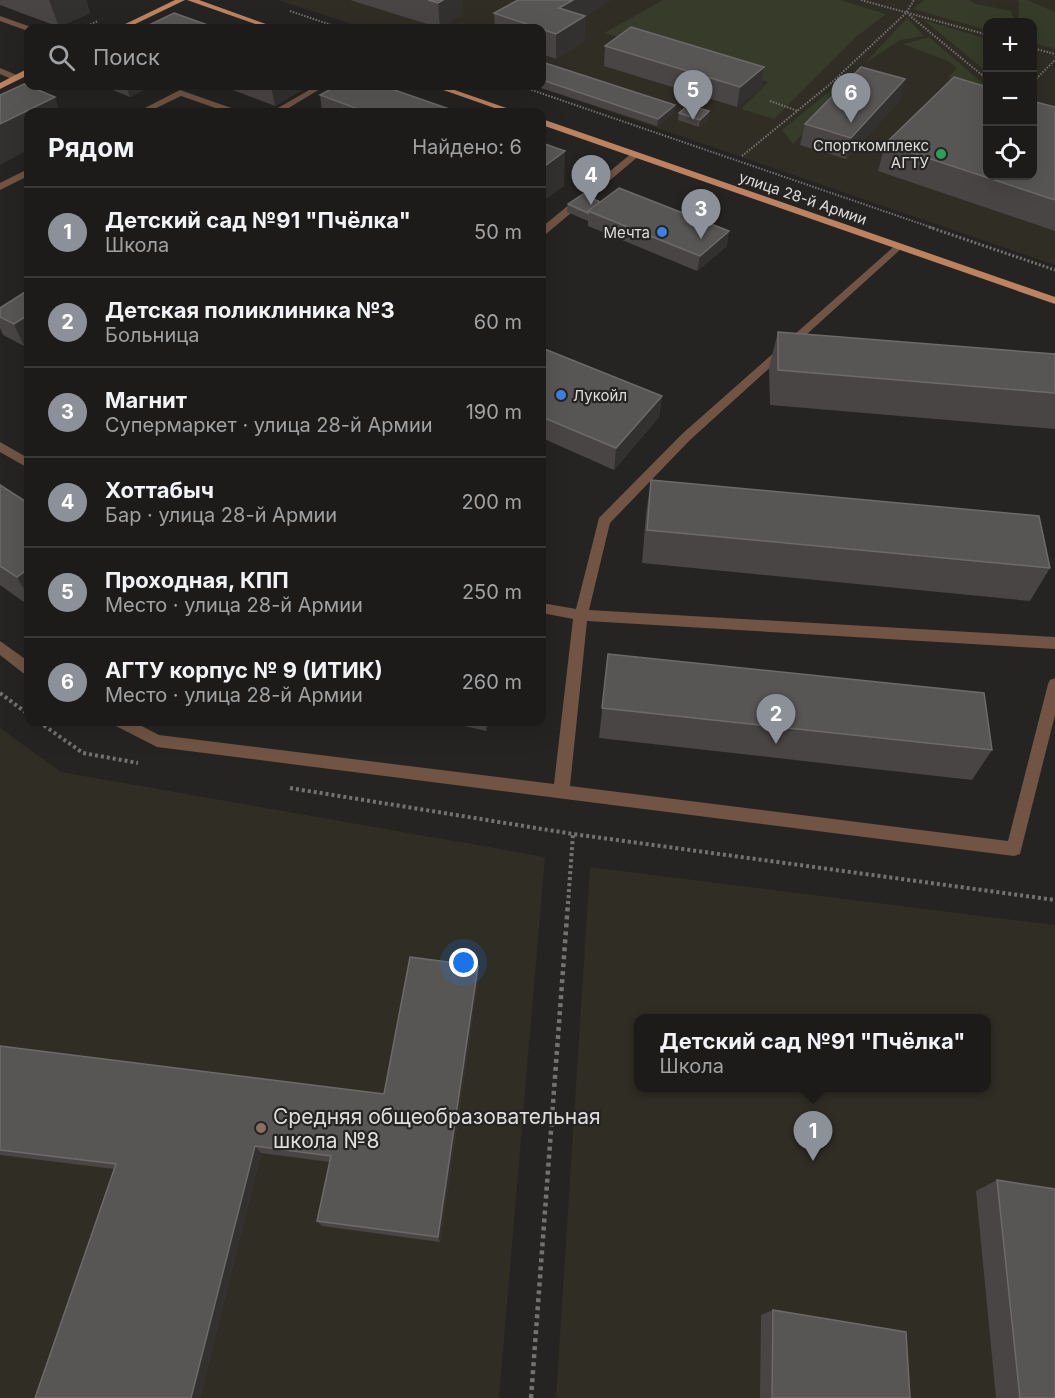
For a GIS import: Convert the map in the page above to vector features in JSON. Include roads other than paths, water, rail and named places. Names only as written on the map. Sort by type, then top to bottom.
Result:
[{"type":"main road","points":[[130,24],[181,0]]},
{"type":"main road","points":[[191,0],[261,24]]},
{"type":"main road","points":[[0,86],[24,74]]},
{"type":"main road","points":[[448,90],[501,108]]},
{"type":"main road","name":"улица 28-й Армии","points":[[546,123],[1055,301]]},
{"type":"lane","points":[[0,18],[24,27]]},
{"type":"lane","points":[[0,72],[16,78]]},
{"type":"lane","points":[[283,108],[314,90]]},
{"type":"lane","points":[[150,108],[180,93],[223,108]]},
{"type":"lane","points":[[546,228],[635,155]]},
{"type":"lane","points":[[0,187],[24,174]]},
{"type":"lane","points":[[561,793],[581,615],[604,521],[686,437],[898,246]]},
{"type":"lane","points":[[0,446],[24,461]]},
{"type":"lane","points":[[546,609],[581,615],[1055,643]]},
{"type":"lane","points":[[0,647],[24,666]]},
{"type":"lane","points":[[129,726],[157,741],[1014,849],[1055,684]]},
{"type":"place","name":"Проходная, КПП","points":[[693,120]]},
{"type":"place","name":"АГТУ корпус № 9 (ИТИК)","points":[[851,123]]},
{"type":"place","name":"Спорткомплекс АГТУ","points":[[941,154]]},
{"type":"place","name":"Хоттабыч","points":[[591,205]]},
{"type":"place","name":"Мечта","points":[[662,232]]},
{"type":"place","name":"Магнит","points":[[701,239]]},
{"type":"place","name":"Лукойл","points":[[561,395]]},
{"type":"place","name":"Детская поликлиника №3","points":[[776,744]]},
{"type":"place","name":"Средняя общеобразовательная школа №8","points":[[261,1128]]},
{"type":"place","name":"Детский сад №91 \"Пчёлка\"","points":[[813,1161]]}]
